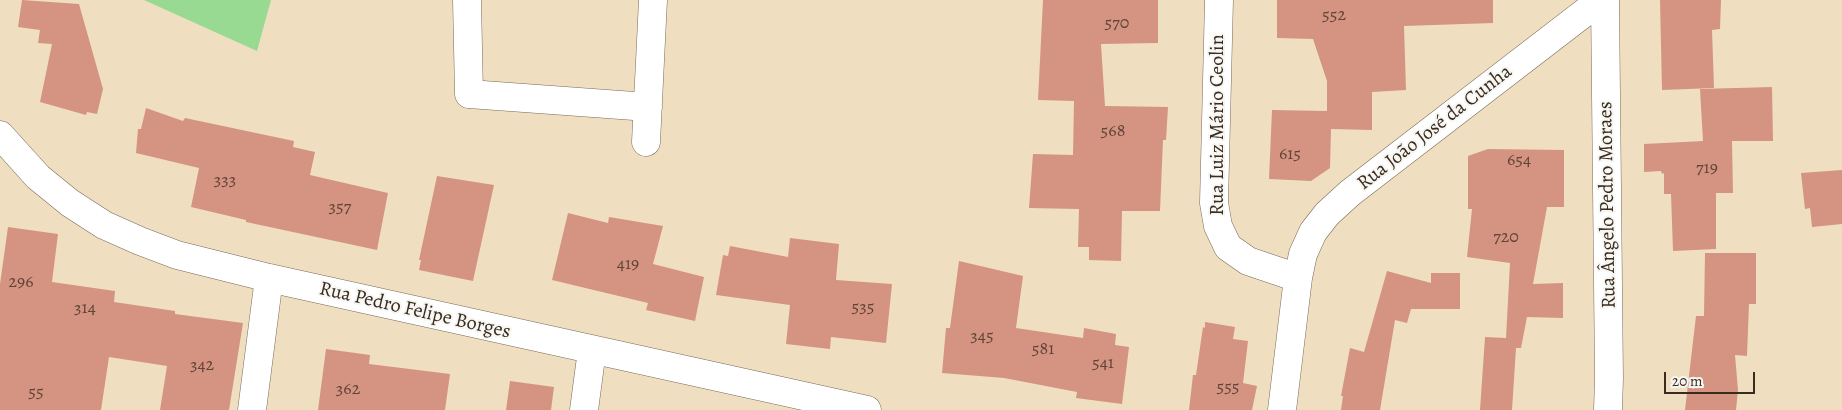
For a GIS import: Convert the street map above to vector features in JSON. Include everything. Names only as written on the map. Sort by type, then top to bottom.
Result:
[{"type":"street","points":[[467,0],[469,94],[648,107]]},
{"type":"street","points":[[646,142],[653,0]]},
{"type":"street","name":"Rua Luiz Mário Ceolin","points":[[1219,0],[1214,204],[1218,226],[1228,247],[1248,261],[1298,278]]},
{"type":"street","name":"Rua João José da Cunha","points":[[1298,278],[1303,254],[1313,232],[1327,214],[1602,0]]},
{"type":"street","name":"Rua Ângelo Pedro Moraes","points":[[1605,0],[1608,410]]},
{"type":"street","name":"Rua Pedro Felipe Borges","points":[[0,135],[38,177],[70,203],[104,226],[140,242],[178,255],[269,278],[867,410]]},
{"type":"street","points":[[252,410],[269,278]]},
{"type":"street","points":[[1282,410],[1298,278]]},
{"type":"street","points":[[584,410],[592,350]]},
{"type":"green space","points":[[144,0],[271,0],[257,51]]},
{"type":"building","points":[[22,0],[79,4],[103,89],[97,114],[87,112],[86,115],[40,102],[52,44],[38,43],[40,30],[18,27]]},
{"type":"building","points":[[1043,0],[1158,0],[1158,43],[1101,44],[1105,106],[1168,107],[1166,140],[1163,140],[1160,211],[1122,211],[1121,261],[1089,260],[1089,247],[1078,247],[1079,209],[1029,208],[1033,154],[1073,155],[1074,101],[1038,100]]},
{"type":"building","points":[[1277,0],[1493,0],[1493,23],[1404,26],[1406,90],[1372,92],[1372,130],[1331,129],[1330,168],[1311,181],[1269,179],[1272,110],[1327,111],[1327,81],[1313,39],[1277,38]]},
{"type":"building","points":[[1660,0],[1721,0],[1720,29],[1712,30],[1714,88],[1662,90]]},
{"type":"building","points":[[1772,87],[1773,141],[1732,141],[1733,193],[1716,193],[1716,249],[1673,251],[1671,194],[1664,194],[1664,173],[1662,174],[1661,171],[1644,172],[1644,144],[1703,141],[1700,89]]},
{"type":"building","points":[[146,108],[183,121],[185,118],[294,141],[293,147],[315,152],[310,175],[388,193],[377,250],[246,222],[246,220],[191,207],[199,168],[136,153],[138,129],[141,129]]},
{"type":"building","points":[[1488,149],[1564,150],[1564,207],[1547,207],[1533,284],[1563,283],[1563,318],[1527,317],[1521,348],[1516,348],[1512,410],[1480,410],[1485,337],[1506,338],[1510,263],[1467,257],[1472,209],[1468,209],[1468,156]]},
{"type":"building","points":[[1842,170],[1842,224],[1812,227],[1810,208],[1805,209],[1801,173]]},
{"type":"building","points":[[437,176],[494,185],[473,281],[419,270],[421,260],[419,260]]},
{"type":"building","points":[[568,213],[608,223],[609,217],[663,226],[653,264],[704,277],[695,321],[646,310],[648,303],[552,280]]},
{"type":"building","points":[[8,227],[58,234],[52,282],[115,291],[114,302],[175,311],[175,314],[243,323],[229,410],[160,410],[167,366],[109,357],[101,410],[0,410],[0,284]]},
{"type":"building","points":[[790,238],[839,244],[836,280],[892,284],[886,343],[831,337],[830,349],[786,344],[790,305],[716,295],[723,255],[728,256],[730,246],[788,257]]},
{"type":"building","points":[[1705,253],[1756,253],[1756,304],[1749,304],[1747,356],[1735,355],[1738,390],[1736,410],[1685,410],[1696,316],[1704,316]]},
{"type":"building","points":[[959,261],[1023,276],[1016,328],[1083,338],[1084,328],[1116,334],[1115,345],[1129,347],[1122,404],[1076,398],[1077,392],[1004,378],[942,373],[946,328],[950,328]]},
{"type":"building","points":[[1387,271],[1431,283],[1431,273],[1460,273],[1460,309],[1411,309],[1407,323],[1395,320],[1380,410],[1341,410],[1343,396],[1341,396],[1350,348],[1364,352]]},
{"type":"building","points":[[1205,322],[1235,327],[1233,339],[1248,341],[1243,383],[1257,386],[1252,410],[1189,410],[1193,375],[1196,375]]},
{"type":"building","points":[[326,349],[370,355],[369,364],[450,374],[445,410],[318,410]]},
{"type":"building","points":[[510,381],[554,387],[551,410],[506,410]]}]
